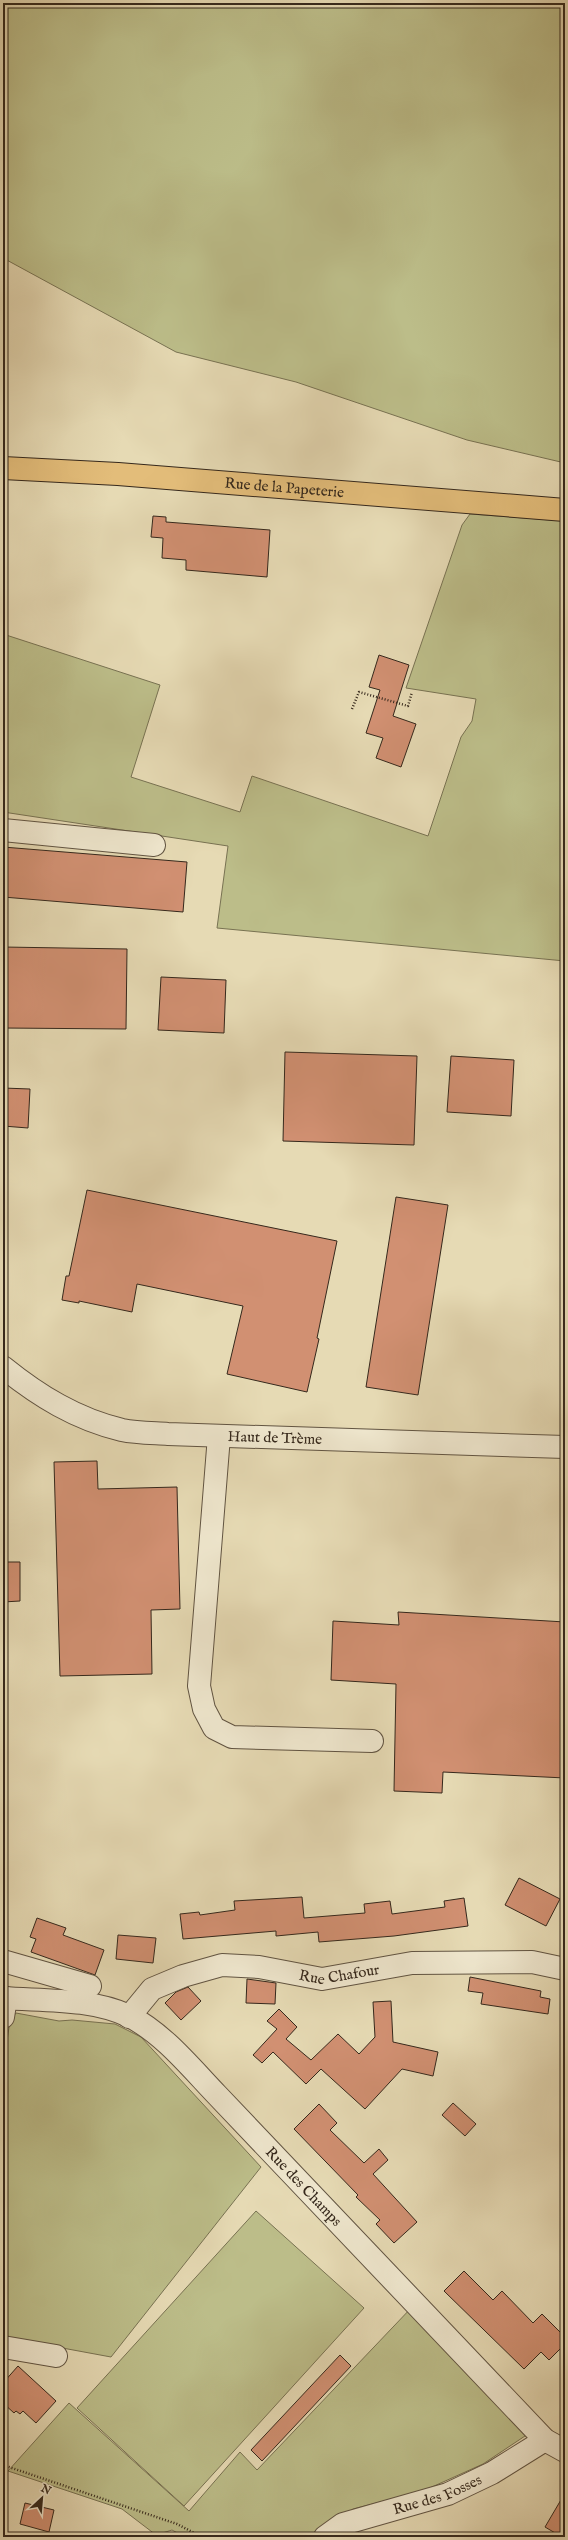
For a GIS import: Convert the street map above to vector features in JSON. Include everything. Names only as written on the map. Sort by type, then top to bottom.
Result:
[{"type":"main road","name":"Rue de la Papeterie","points":[[3,468],[118,474],[565,510]]},
{"type":"street","points":[[3,830],[154,845]]},
{"type":"street","name":"Haut de Trème","points":[[3,1367],[30,1389],[81,1417],[122,1430],[219,1436],[565,1447]]},
{"type":"street","points":[[219,1436],[201,1644],[199,1686],[204,1710],[214,1728],[222,1734],[232,1737],[372,1741]]},
{"type":"street","points":[[3,1961],[90,1986]]},
{"type":"street","name":"Rue Chafour","points":[[129,2017],[152,1989],[183,1976],[222,1965],[267,1968],[322,1979],[412,1963],[532,1962],[565,1969]]},
{"type":"street","name":"Rue des Champs","points":[[4,2005],[78,2003],[106,2008],[129,2017],[162,2039],[545,2440],[565,2451]]},
{"type":"street","points":[[3,2347],[56,2356]]},
{"type":"street","name":"Rue des Fosses","points":[[325,2537],[343,2524],[448,2494],[492,2473],[545,2440]]},
{"type":"path","points":[[352,709],[359,692],[408,706],[412,692]]},
{"type":"path","points":[[3,2465],[177,2524],[202,2537]]},
{"type":"green space","points":[[3,3],[565,3],[565,463],[467,440],[296,382],[176,352],[3,258]]},
{"type":"green space","points":[[470,514],[565,521],[565,961],[217,928],[228,846],[3,812],[3,634],[160,685],[131,777],[240,812],[252,776],[428,836],[461,737],[472,721],[476,699],[406,688],[462,525]]},
{"type":"green space","points":[[16,2013],[59,2021],[72,2020],[115,2024],[141,2037],[261,2167],[111,2357],[3,2337],[3,2067],[10,2021]]},
{"type":"green space","points":[[256,2211],[364,2308],[184,2506],[77,2408]]},
{"type":"green space","points":[[413,2306],[534,2430],[483,2464],[423,2491],[353,2509],[315,2537],[185,2537],[172,2530],[156,2535],[122,2509],[8,2471],[69,2403],[189,2511],[240,2452],[257,2470]]},
{"type":"building","points":[[153,516],[166,517],[166,522],[270,530],[267,577],[186,570],[186,560],[162,558],[163,538],[151,537]]},
{"type":"building","points":[[379,655],[409,665],[393,716],[416,724],[401,767],[376,758],[383,738],[366,733],[380,690],[369,687]]},
{"type":"building","points":[[3,847],[187,862],[183,912],[3,897]]},
{"type":"building","points":[[3,947],[127,949],[126,1029],[3,1028]]},
{"type":"building","points":[[161,977],[226,980],[224,1033],[158,1030]]},
{"type":"building","points":[[285,1052],[417,1056],[414,1145],[283,1141]]},
{"type":"building","points":[[451,1056],[514,1060],[511,1116],[447,1112]]},
{"type":"building","points":[[3,1088],[30,1089],[28,1128],[3,1126]]},
{"type":"building","points":[[87,1190],[337,1241],[317,1338],[319,1339],[307,1392],[227,1374],[243,1306],[137,1284],[132,1312],[79,1301],[79,1303],[62,1300],[66,1276],[69,1276]]},
{"type":"building","points":[[396,1197],[448,1205],[418,1395],[366,1387]]},
{"type":"building","points":[[97,1461],[98,1489],[177,1487],[180,1609],[151,1610],[152,1674],[60,1676],[54,1462]]},
{"type":"building","points":[[3,1562],[20,1562],[20,1601],[3,1602]]},
{"type":"building","points":[[398,1612],[565,1622],[565,1778],[443,1772],[442,1793],[394,1791],[396,1684],[331,1680],[333,1621],[399,1625]]},
{"type":"building","points":[[519,1878],[560,1899],[546,1926],[505,1905]]},
{"type":"building","points":[[302,1897],[304,1918],[365,1913],[364,1904],[390,1901],[392,1914],[445,1907],[444,1901],[464,1898],[468,1926],[394,1936],[319,1942],[318,1932],[276,1936],[276,1931],[183,1939],[180,1914],[199,1912],[200,1915],[235,1910],[234,1901]]},
{"type":"building","points":[[37,1918],[66,1928],[63,1935],[104,1950],[95,1975],[31,1952],[36,1939],[30,1937]]},
{"type":"building","points":[[118,1935],[156,1938],[153,1963],[116,1959]]},
{"type":"building","points":[[470,1977],[541,1991],[540,1997],[550,1999],[548,2014],[481,2004],[483,1993],[468,1991]]},
{"type":"building","points":[[247,1979],[276,1983],[275,2004],[246,2003]]},
{"type":"building","points":[[188,1987],[201,2001],[181,2020],[165,2003],[176,1992]]},
{"type":"building","points":[[391,2001],[393,2042],[438,2052],[433,2076],[402,2069],[365,2109],[321,2069],[306,2084],[273,2052],[262,2063],[253,2055],[277,2029],[267,2021],[279,2009],[297,2027],[286,2039],[311,2060],[338,2034],[359,2054],[375,2037],[373,2002]]},
{"type":"building","points":[[453,2103],[476,2124],[465,2136],[442,2115]]},
{"type":"building","points":[[319,2104],[337,2123],[330,2130],[364,2163],[379,2149],[388,2160],[373,2174],[417,2222],[394,2243],[376,2224],[380,2220],[356,2197],[358,2195],[294,2129]]},
{"type":"building","points":[[464,2271],[493,2300],[502,2291],[533,2323],[542,2314],[565,2337],[565,2344],[549,2360],[541,2352],[524,2369],[444,2291]]},
{"type":"building","points":[[340,2355],[351,2366],[262,2461],[251,2450]]},
{"type":"building","points":[[18,2366],[56,2401],[36,2423],[23,2411],[20,2414],[16,2411],[14,2413],[3,2403],[3,2383]]},
{"type":"building","points":[[565,2493],[565,2537],[562,2537],[545,2527]]},
{"type":"building","points":[[25,2503],[54,2510],[49,2532],[20,2524]]}]
